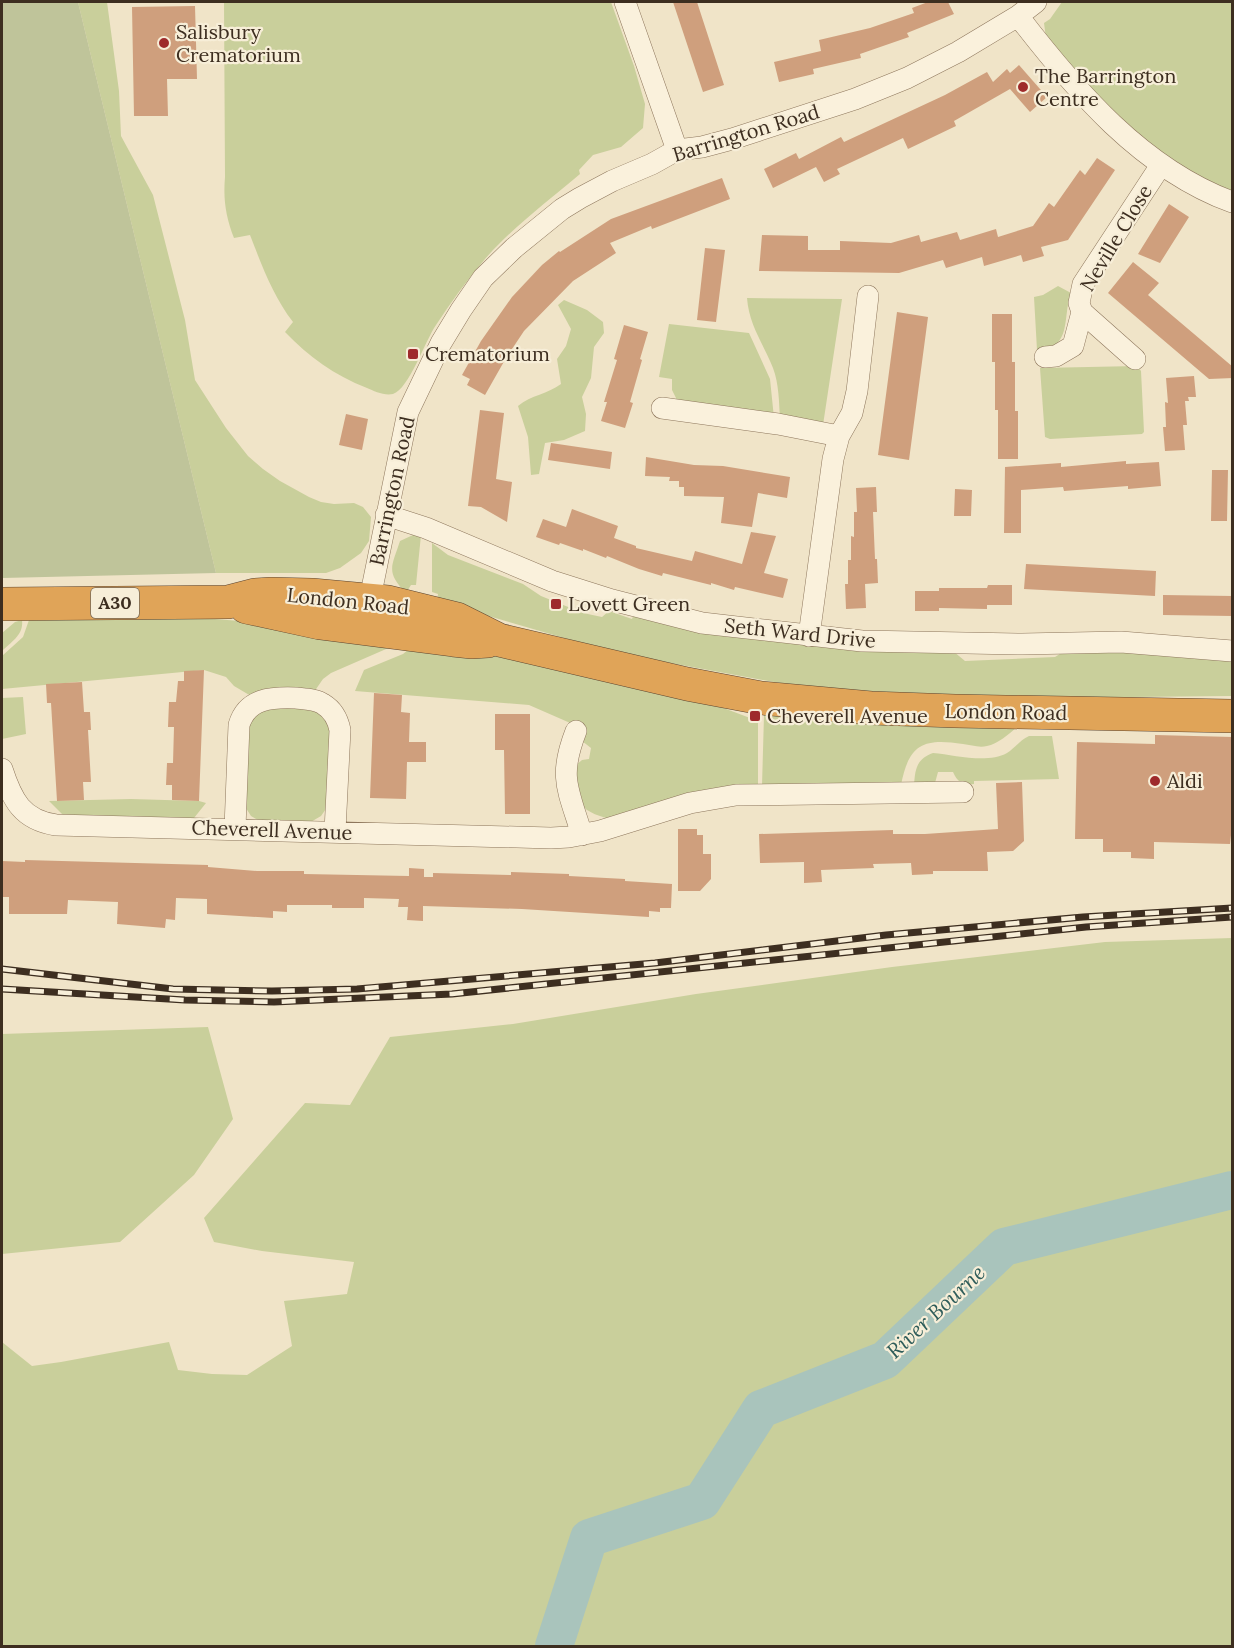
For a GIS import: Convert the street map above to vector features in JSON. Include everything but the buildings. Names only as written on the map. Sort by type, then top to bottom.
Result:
[{"type":"highway","name":"London Road","points":[[2,604],[228,602],[255,595],[312,595],[366,614],[472,642],[499,640],[687,684],[761,698],[808,703],[955,711],[1233,716]]},
{"type":"street","points":[[625,2],[677,150]]},
{"type":"street","name":"Barrington Road","points":[[366,614],[408,412],[441,343],[483,279],[514,248],[562,209],[612,181],[652,164],[677,150],[702,147],[732,139],[855,99],[907,78],[958,52],[1018,16],[1036,2]]},
{"type":"street","points":[[1018,16],[1054,62],[1136,145],[1179,177],[1233,202]]},
{"type":"street","name":"Neville Close","points":[[1135,359],[1082,312],[1079,303],[1083,284],[1161,165]]},
{"type":"street","points":[[809,636],[833,459],[839,436],[852,413],[857,391],[868,296]]},
{"type":"street","name":"Neville Close","points":[[1045,357],[1056,356],[1073,346],[1082,312]]},
{"type":"street","points":[[662,408],[778,424],[839,436]]},
{"type":"street","name":"Seth Ward Drive","points":[[386,515],[432,530],[552,581],[702,623],[862,641],[1121,642],[1233,651]]},
{"type":"street","points":[[235,828],[238,724],[241,716],[251,705],[258,701],[278,697],[322,703],[337,719],[340,730],[335,831]]},
{"type":"street","points":[[576,731],[568,751],[565,778],[582,835]]},
{"type":"street","name":"Cheverell Avenue","points":[[2,769],[16,802],[34,820],[44,823],[519,838],[582,835],[690,803],[736,795],[963,792]]},
{"type":"green space","points":[[2,2],[78,2],[216,573],[2,578]]},
{"type":"green space","points":[[78,2],[107,2],[119,91],[121,136],[153,195],[185,320],[195,380],[226,428],[248,456],[263,469],[309,497],[334,504],[354,503],[363,507],[371,517],[369,541],[361,553],[340,568],[326,573],[216,573]]},
{"type":"green space","points":[[224,2],[611,2],[645,104],[643,128],[621,147],[593,155],[579,170],[580,174],[507,236],[459,291],[432,332],[405,383],[393,394],[379,393],[333,371],[303,349],[285,332],[293,322],[274,291],[250,235],[234,238],[227,216],[224,193]]},
{"type":"green space","points":[[1062,2],[1232,2],[1232,192],[1211,184],[1151,146],[1093,91],[1046,38],[1044,23],[1050,19]]},
{"type":"green space","points":[[1058,286],[1071,293],[1064,330],[1056,344],[1037,350],[1034,297],[1043,295]]},
{"type":"green space","points":[[747,298],[842,299],[823,425],[780,419],[775,374],[753,325]]},
{"type":"green space","points":[[564,300],[587,310],[603,322],[604,333],[594,347],[591,378],[582,397],[586,414],[585,431],[564,440],[545,443],[539,474],[531,475],[528,437],[518,406],[561,384],[557,359],[566,346],[571,329],[558,305]]},
{"type":"green space","points":[[669,324],[749,333],[770,379],[774,418],[677,400],[672,390],[672,379],[659,377]]},
{"type":"green space","points":[[1137,366],[1141,371],[1144,432],[1142,434],[1050,439],[1045,437],[1040,368]]},
{"type":"green space","points":[[413,535],[421,535],[416,585],[411,585],[406,593],[395,580],[392,568],[400,541]]},
{"type":"green space","points":[[432,543],[448,555],[523,584],[541,596],[583,613],[602,617],[609,611],[632,619],[635,612],[953,651],[965,661],[1055,657],[1068,649],[1232,658],[1232,696],[1027,698],[830,690],[616,653],[437,601],[438,594],[432,592]]},
{"type":"green space","points":[[189,617],[240,621],[393,646],[331,673],[323,679],[314,692],[251,696],[234,686],[226,677],[204,670],[2,689],[2,656],[23,637],[29,620]]},
{"type":"green space","points":[[22,620],[19,634],[2,651],[2,633],[15,622]]},
{"type":"green space","points":[[415,644],[558,665],[689,695],[758,721],[758,787],[606,818],[595,814],[582,805],[577,793],[575,766],[582,760],[589,759],[591,748],[582,741],[584,729],[529,705],[355,691],[364,670],[403,654]]},
{"type":"green space","points":[[23,697],[26,734],[2,739],[2,698]]},
{"type":"green space","points":[[262,707],[313,707],[328,722],[331,735],[328,806],[321,816],[309,823],[261,822],[251,816],[244,805],[246,724]]},
{"type":"green space","points":[[805,714],[1022,723],[992,745],[978,747],[938,742],[920,747],[908,760],[901,785],[762,786],[764,715]]},
{"type":"green space","points":[[1029,736],[1052,736],[1059,779],[974,781],[974,784],[967,784],[959,781],[953,772],[938,772],[935,783],[914,786],[918,766],[927,755],[933,753],[990,758],[1007,753]]},
{"type":"green space","points":[[131,799],[206,803],[190,823],[66,818],[49,801]]},
{"type":"green space","points":[[1232,938],[1232,1646],[2,1646],[2,1342],[32,1366],[169,1342],[178,1370],[247,1375],[292,1346],[284,1301],[347,1294],[354,1262],[262,1251],[214,1242],[204,1218],[305,1103],[350,1105],[390,1037],[513,1024],[696,994],[892,967],[1105,942]]},
{"type":"green space","points":[[208,1027],[233,1119],[194,1175],[120,1242],[2,1254],[2,1034]]},
{"type":"waterway","name":"River Bourne","points":[[554,1646],[589,1538],[702,1501],[761,1409],[885,1360],[1004,1247],[1232,1190]]},
{"type":"railway","points":[[2,969],[173,989],[272,991],[357,989],[655,963],[886,935],[1083,917],[1232,908]]},
{"type":"railway","points":[[2,989],[185,1000],[274,1002],[452,994],[1086,927],[1232,917]]},
{"type":"place","name":"Salisbury Crematorium","points":[[164,43]]},
{"type":"place","name":"The Barrington Centre","points":[[1023,87]]},
{"type":"place","name":"Crematorium","points":[[413,354]]},
{"type":"place","name":"Lovett Green","points":[[556,604]]},
{"type":"place","name":"Cheverell Avenue","points":[[755,716]]},
{"type":"place","name":"Aldi","points":[[1155,781]]}]
